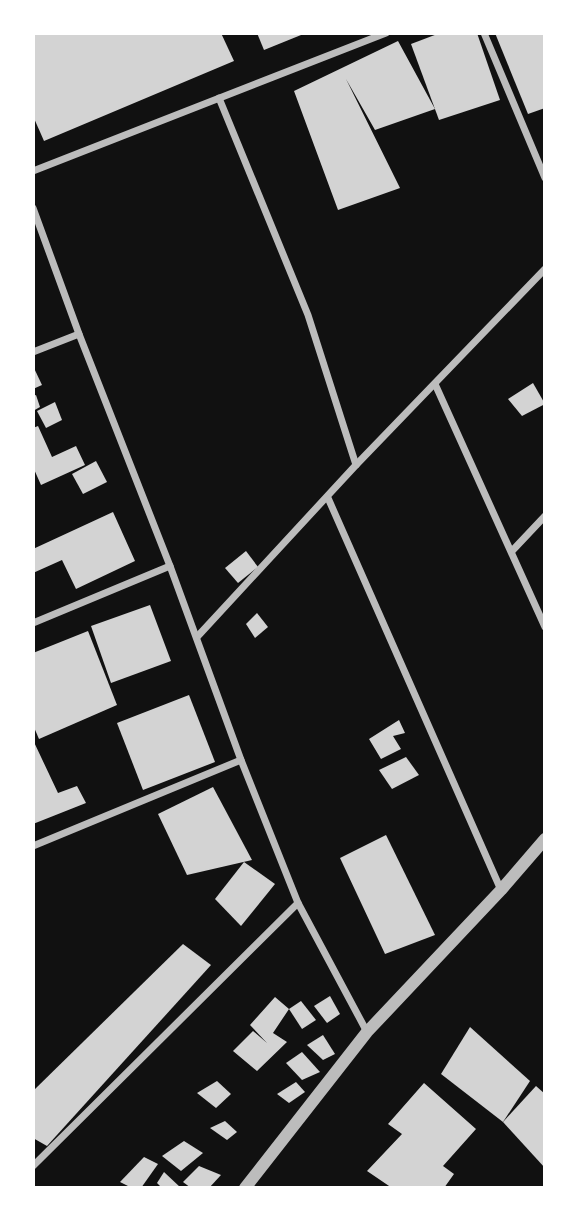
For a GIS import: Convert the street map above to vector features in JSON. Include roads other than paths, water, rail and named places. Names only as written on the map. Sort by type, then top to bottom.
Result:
[{"type":"street","points":[[33,171],[386,33]]},
{"type":"street","points":[[484,33],[545,178]]},
{"type":"street","points":[[219,98],[308,314],[356,465]]},
{"type":"street","points":[[33,208],[197,637],[241,760],[298,902],[367,1032]]},
{"type":"street","points":[[197,637],[356,465],[545,269]]},
{"type":"street","points":[[33,352],[79,334]]},
{"type":"street","points":[[435,384],[545,627]]},
{"type":"street","points":[[328,498],[501,890]]},
{"type":"street","points":[[512,551],[545,516]]},
{"type":"street","points":[[33,623],[170,566]]},
{"type":"street","points":[[33,846],[241,760]]},
{"type":"street","points":[[246,1188],[367,1032],[501,890],[545,839]]},
{"type":"street","points":[[33,1166],[298,902]]}]
